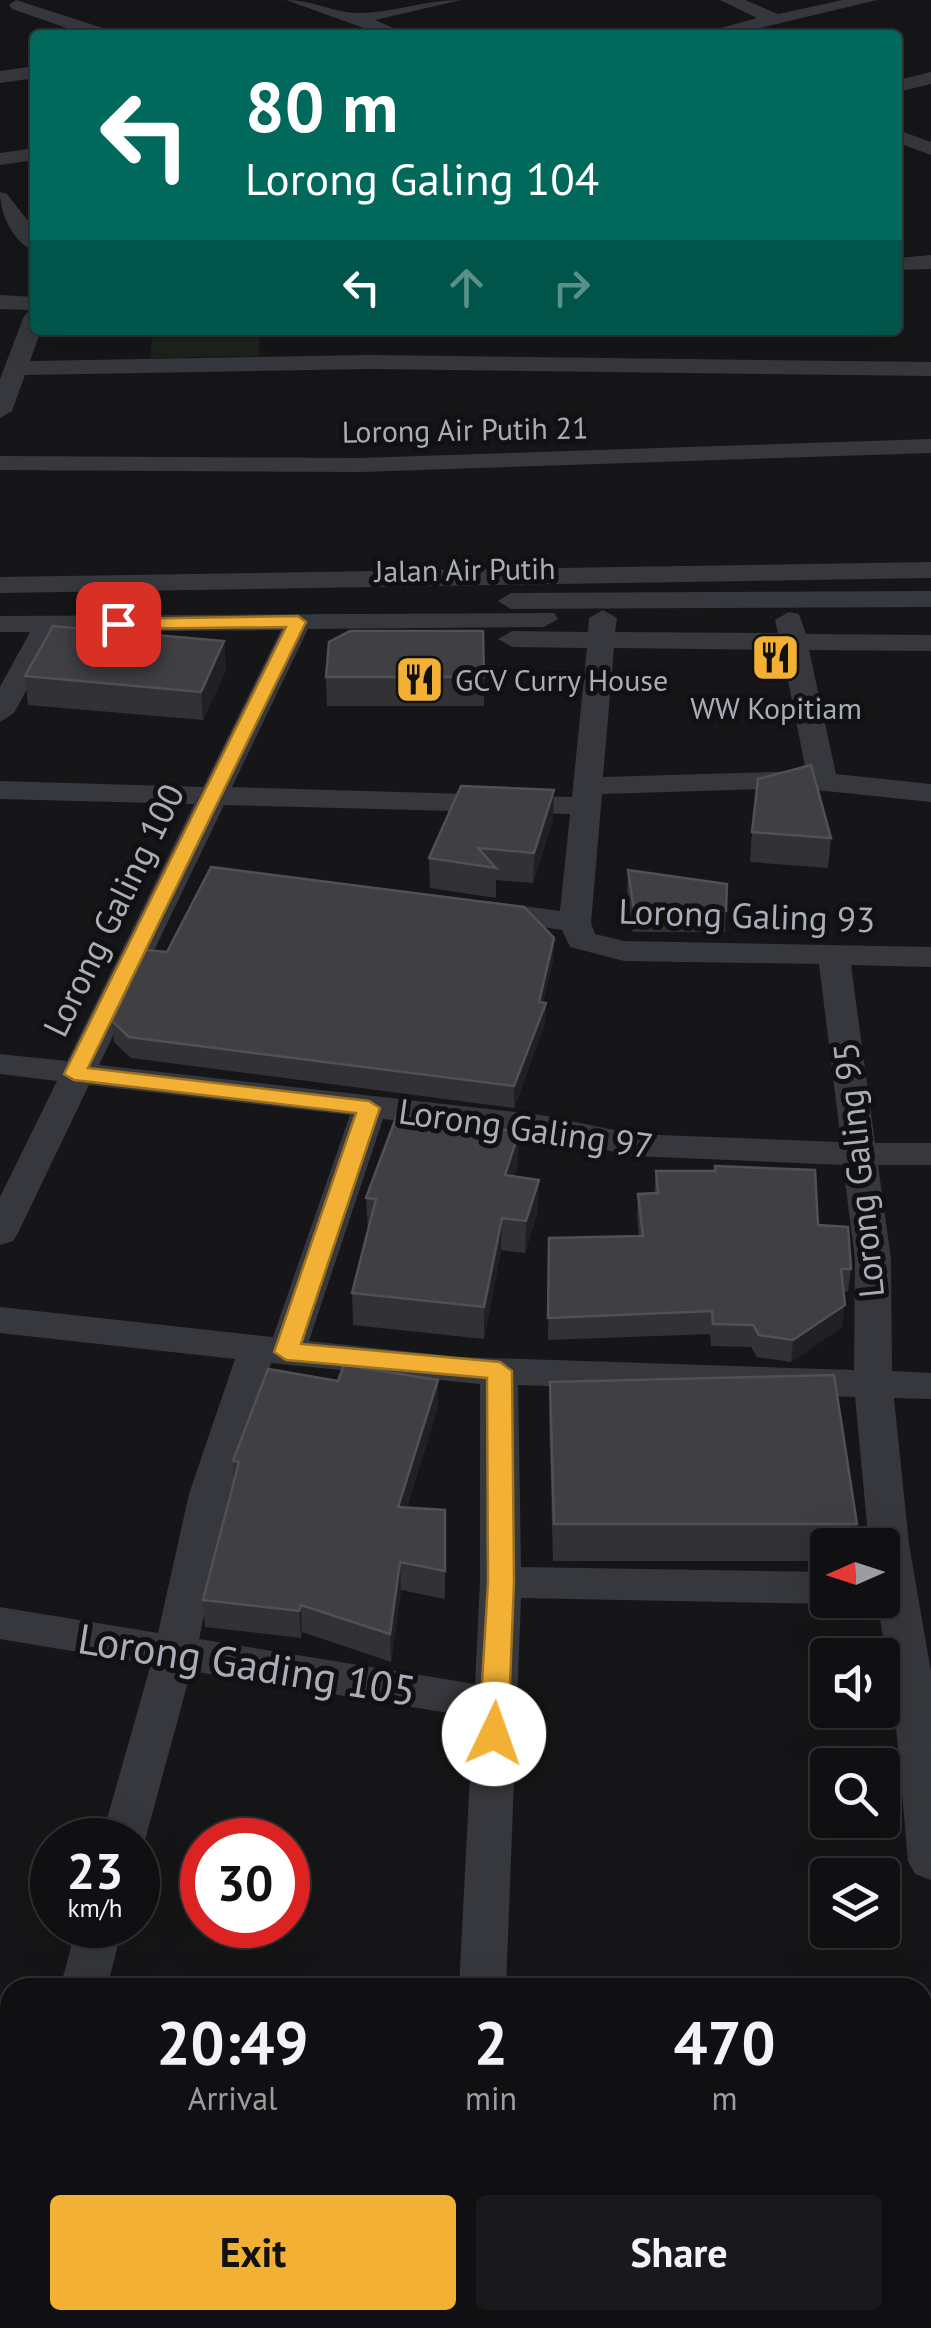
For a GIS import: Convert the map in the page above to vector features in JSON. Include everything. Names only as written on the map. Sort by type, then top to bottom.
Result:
[{"type":"street","points":[[9,6],[42,0]]},
{"type":"street","points":[[295,0],[385,30]]},
{"type":"street","points":[[354,20],[452,0]]},
{"type":"street","points":[[729,0],[777,20]]},
{"type":"street","points":[[729,30],[868,0]]},
{"type":"street","points":[[9,6],[89,30]]},
{"type":"street","points":[[0,77],[30,73]]},
{"type":"street","points":[[902,85],[931,78]]},
{"type":"street","points":[[902,138],[931,149]]},
{"type":"street","points":[[0,159],[30,155]]},
{"type":"street","points":[[0,198],[30,238]]},
{"type":"street","points":[[902,264],[931,262]]},
{"type":"street","points":[[0,302],[30,304]]},
{"type":"street","points":[[0,411],[30,330]]},
{"type":"street","points":[[16,368],[369,362],[931,369]]},
{"type":"street","name":"Lorong Air Putih 21","points":[[0,463],[380,464],[931,446]]},
{"type":"street","points":[[574,588],[786,572],[931,570]]},
{"type":"street","points":[[0,586],[350,591]]},
{"type":"street","name":"Jalan Air Putih","points":[[1,620],[350,591],[574,588],[931,599]]},
{"type":"street","points":[[791,630],[931,618]]},
{"type":"street","name":"Jalan Air Putih","points":[[1,620],[45,633],[791,630]]},
{"type":"street","points":[[456,906],[575,923],[602,628]]},
{"type":"street","points":[[791,630],[931,643]]},
{"type":"street","points":[[791,630],[823,780]]},
{"type":"street","name":"Lorong Galing 100","points":[[0,1233],[74,1074],[293,632]]},
{"type":"street","points":[[0,713],[45,633]]},
{"type":"street","points":[[0,790],[210,796],[587,796],[823,780],[893,792],[931,793]]},
{"type":"street","points":[[180,864],[219,870]]},
{"type":"street","name":"Lorong Galing 93","points":[[575,923],[581,940],[601,949],[834,957],[931,956]]},
{"type":"street","name":"Lorong Galing 95","points":[[834,957],[873,1260],[872,1385],[884,1528]]},
{"type":"street","name":"Lorong Galing 97","points":[[0,1064],[541,1126],[634,1145],[931,1154]]},
{"type":"street","points":[[129,1818],[175,1652],[209,1494],[272,1350],[369,1108]]},
{"type":"street","points":[[0,1320],[500,1371],[931,1386]]},
{"type":"street","points":[[482,1978],[501,1582],[500,1371]]},
{"type":"street","points":[[501,1582],[810,1588]]},
{"type":"street","name":"Lorong Galing 95","points":[[898,1618],[923,1704],[931,1861]]},
{"type":"street","name":"Lorong Gading 105","points":[[0,1623],[495,1704]]},
{"type":"street","points":[[86,1978],[94,1948]]},
{"type":"shaded area","points":[[152,335],[260,335],[259,356],[150,358]]},
{"type":"building","points":[[53,626],[224,641],[201,692],[25,676]]},
{"type":"building","points":[[350,631],[483,631],[484,677],[326,677],[329,642]]},
{"type":"building","points":[[811,765],[831,838],[752,832],[758,779]]},
{"type":"building","points":[[461,786],[554,790],[534,853],[478,848],[496,868],[429,858]]},
{"type":"building","points":[[211,867],[524,907],[554,938],[539,1002],[546,1003],[514,1086],[129,1037],[112,1021],[146,950],[167,952]]},
{"type":"building","points":[[628,870],[727,884],[726,911],[634,911]]},
{"type":"building","points":[[397,1115],[519,1132],[505,1175],[539,1180],[526,1221],[502,1218],[484,1307],[352,1293],[376,1199],[366,1198]]},
{"type":"building","points":[[715,1166],[815,1170],[818,1225],[848,1227],[851,1269],[841,1269],[845,1305],[793,1340],[759,1335],[753,1325],[713,1324],[712,1311],[548,1318],[549,1238],[643,1236],[638,1194],[658,1193],[656,1171],[715,1171]]},
{"type":"building","points":[[344,1365],[438,1380],[398,1507],[445,1510],[445,1571],[400,1562],[390,1634],[301,1605],[299,1611],[203,1600],[239,1462],[233,1461],[268,1369],[338,1381]]},
{"type":"building","points":[[834,1375],[857,1524],[554,1524],[550,1382]]},
{"type":"place","name":"WW Kopitiam","points":[[776,658]]},
{"type":"place","name":"GCV Curry House","points":[[420,679]]},
{"type":"route","points":[[118,624],[298,622],[74,1074],[369,1108],[286,1352],[500,1371],[501,1582],[494,1734]]}]
